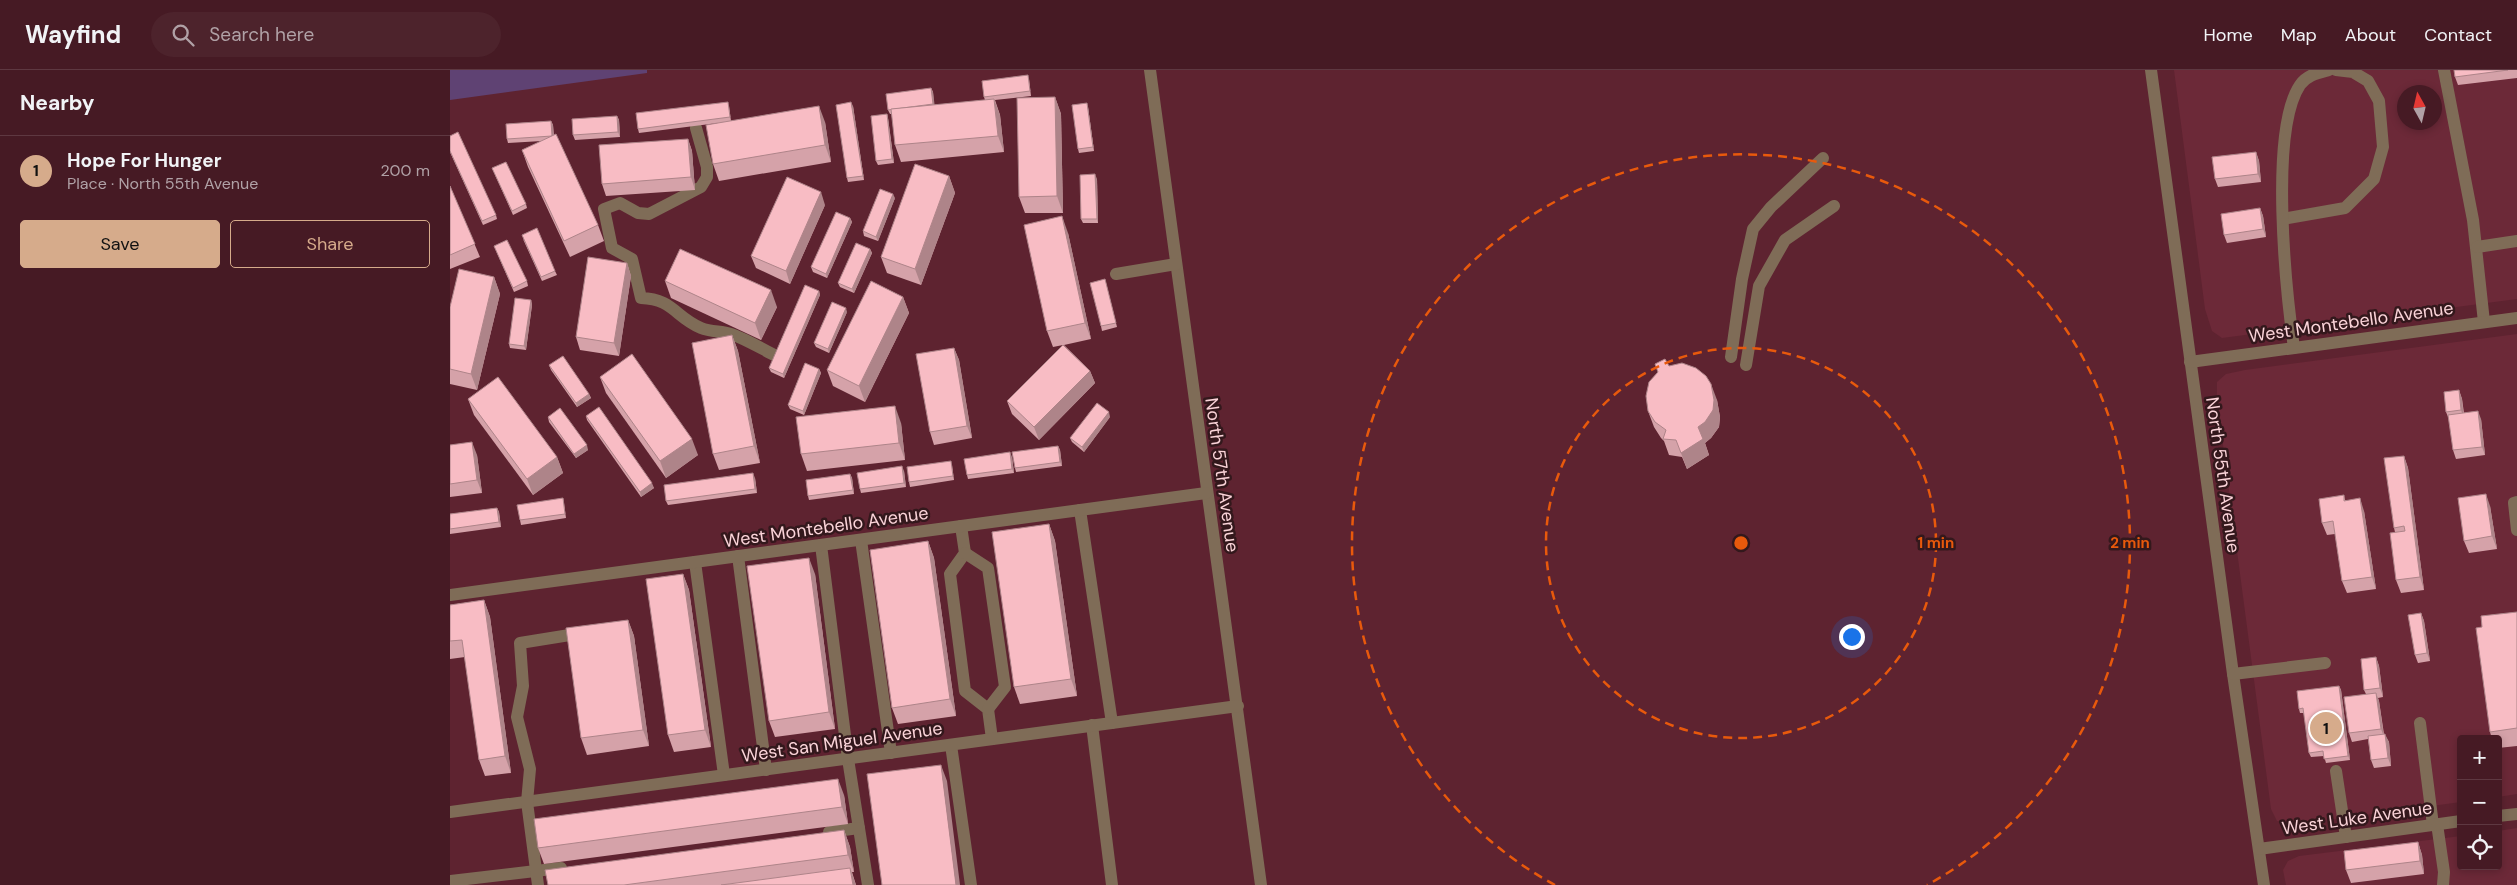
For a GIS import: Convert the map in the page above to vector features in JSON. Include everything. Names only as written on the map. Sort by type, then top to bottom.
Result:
[{"type":"street","name":"North 57th Avenue","points":[[1150,70],[1206,493],[1238,706],[1261,885]]},
{"type":"street","name":"North 55th Avenue","points":[[2151,70],[2233,674],[2264,885]]},
{"type":"street","points":[[2294,348],[2286,295],[2282,195],[2286,124],[2292,102],[2301,84],[2312,74],[2329,70]]},
{"type":"street","points":[[2283,219],[2345,208],[2374,179],[2383,148],[2380,101],[2368,81],[2353,72],[2336,70]]},
{"type":"street","points":[[2444,70],[2453,108],[2477,246],[2484,322]]},
{"type":"street","points":[[696,128],[707,167],[707,177],[701,187],[649,214],[638,213],[620,203],[604,209],[612,248],[632,259],[641,298],[658,299],[671,306],[684,320],[701,328],[730,334],[776,356]]},
{"type":"street","points":[[1731,357],[1742,279],[1753,229],[1771,207],[1823,158]]},
{"type":"street","points":[[1746,365],[1759,286],[1784,240],[1834,206]]},
{"type":"street","points":[[2477,246],[2517,241]]},
{"type":"street","points":[[1116,274],[1176,264]]},
{"type":"street","name":"West Montebello Avenue","points":[[2190,362],[2517,318]]},
{"type":"street","name":"West Montebello Avenue","points":[[450,595],[1206,493]]},
{"type":"street","points":[[2517,502],[2514,502],[2517,530]]},
{"type":"street","points":[[1080,510],[1112,723]]},
{"type":"street","points":[[961,526],[965,554],[950,574],[965,691],[988,709]]},
{"type":"street","points":[[861,540],[891,753]]},
{"type":"street","points":[[821,545],[848,759],[868,885]]},
{"type":"street","points":[[965,554],[988,568],[1005,686],[988,709],[992,739]]},
{"type":"street","points":[[738,556],[766,770]]},
{"type":"street","points":[[695,562],[724,775]]},
{"type":"street","points":[[538,885],[527,802],[530,769],[517,717],[522,686],[520,643],[583,633]]},
{"type":"street","points":[[2233,674],[2325,663]]},
{"type":"street","name":"West San Miguel Avenue","points":[[450,812],[1238,706]]},
{"type":"street","points":[[2420,723],[2444,872],[2443,885]]},
{"type":"street","points":[[1092,726],[1112,885]]},
{"type":"street","points":[[951,745],[971,885]]},
{"type":"street","points":[[2336,771],[2346,837]]},
{"type":"street","points":[[2502,816],[2517,814]]},
{"type":"street","name":"West Luke Avenue","points":[[2259,849],[2457,822]]},
{"type":"street","points":[[820,834],[859,828]]},
{"type":"street","points":[[450,881],[575,866]]},
{"type":"shaded area","points":[[450,70],[647,70],[647,73],[450,100]]},
{"type":"shaded area","points":[[2174,70],[2517,70],[2517,299],[2222,338],[2212,331],[2205,309]]},
{"type":"shaded area","points":[[2517,334],[2517,794],[2502,796],[2502,735],[2457,735],[2457,803],[2305,823],[2277,821],[2271,809],[2217,399],[2217,382],[2226,374]]},
{"type":"shaded area","points":[[2517,828],[2517,885],[2286,885],[2283,870],[2288,861],[2299,856],[2457,836],[2457,870],[2502,870],[2502,830]]},
{"type":"building","points":[[2454,70],[2508,70],[2455,77]]},
{"type":"building","points":[[1028,75],[1030,91],[984,97],[982,81]]},
{"type":"building","points":[[931,88],[933,104],[888,110],[886,94]]},
{"type":"building","points":[[1055,97],[1057,196],[1019,197],[1017,98]]},
{"type":"building","points":[[994,99],[998,136],[895,145],[891,109]]},
{"type":"building","points":[[728,102],[730,117],[638,129],[636,113]]},
{"type":"building","points":[[851,102],[863,176],[847,178],[836,105]]},
{"type":"building","points":[[1087,103],[1093,147],[1078,149],[1072,105]]},
{"type":"building","points":[[819,106],[825,145],[713,164],[706,125]]},
{"type":"building","points":[[887,114],[892,159],[876,161],[871,116]]},
{"type":"building","points":[[617,116],[618,132],[573,135],[572,119]]},
{"type":"building","points":[[551,121],[552,136],[507,139],[506,124]]},
{"type":"building","points":[[458,132],[496,215],[482,221],[450,151],[450,136]]},
{"type":"building","points":[[556,134],[598,225],[564,241],[522,150]]},
{"type":"building","points":[[688,139],[691,177],[602,184],[599,145]]},
{"type":"building","points":[[2256,152],[2258,174],[2215,179],[2212,157]]},
{"type":"building","points":[[506,162],[526,204],[512,211],[492,168]]},
{"type":"building","points":[[915,164],[949,176],[915,269],[881,257]]},
{"type":"building","points":[[1095,174],[1097,219],[1081,219],[1080,175]]},
{"type":"building","points":[[787,177],[821,192],[786,271],[751,256]]},
{"type":"building","points":[[450,186],[475,244],[450,255]]},
{"type":"building","points":[[880,189],[893,194],[876,237],[863,231]]},
{"type":"building","points":[[2260,208],[2263,229],[2224,235],[2221,214]]},
{"type":"building","points":[[836,212],[850,218],[826,274],[811,267]]},
{"type":"building","points":[[1062,216],[1085,323],[1047,331],[1024,225]]},
{"type":"building","points":[[537,228],[555,271],[541,277],[522,235]]},
{"type":"building","points":[[507,240],[527,281],[513,288],[494,246]]},
{"type":"building","points":[[856,243],[870,249],[852,289],[838,283]]},
{"type":"building","points":[[680,249],[771,290],[755,323],[665,281]]},
{"type":"building","points":[[588,257],[627,263],[614,343],[576,337]]},
{"type":"building","points":[[459,269],[494,277],[471,374],[450,369],[450,307]]},
{"type":"building","points":[[1105,279],[1116,323],[1101,326],[1090,283]]},
{"type":"building","points":[[871,281],[903,297],[859,386],[827,370]]},
{"type":"building","points":[[805,285],[819,291],[783,374],[769,368]]},
{"type":"building","points":[[515,298],[531,300],[524,346],[509,344]]},
{"type":"building","points":[[832,302],[846,308],[828,349],[814,343]]},
{"type":"building","points":[[732,335],[754,446],[713,454],[692,343]]},
{"type":"building","points":[[1063,345],[1090,371],[1034,427],[1007,401]]},
{"type":"building","points":[[954,348],[967,426],[930,432],[916,354]]},
{"type":"building","points":[[632,354],[692,439],[660,461],[600,377]]},
{"type":"building","points":[[563,356],[589,394],[576,403],[549,365]]},
{"type":"building","points":[[1665,359],[1669,366],[1682,363],[1696,368],[1706,376],[1711,384],[1714,400],[1713,410],[1705,422],[1698,427],[1703,439],[1681,453],[1676,440],[1663,439],[1666,430],[1655,422],[1648,411],[1646,396],[1649,382],[1658,372],[1655,364]]},
{"type":"building","points":[[805,363],[819,369],[803,411],[788,405]]},
{"type":"building","points":[[498,377],[557,457],[527,479],[468,399]]},
{"type":"building","points":[[2459,390],[2461,410],[2446,412],[2444,392]]},
{"type":"building","points":[[1097,403],[1109,412],[1082,447],[1070,438]]},
{"type":"building","points":[[895,406],[899,443],[801,454],[796,417]]},
{"type":"building","points":[[599,407],[652,483],[640,492],[586,416]]},
{"type":"building","points":[[560,408],[587,445],[574,454],[548,417]]},
{"type":"building","points":[[2478,411],[2482,447],[2453,450],[2448,415]]},
{"type":"building","points":[[472,442],[477,480],[450,484],[450,445]]},
{"type":"building","points":[[1058,446],[1060,462],[1015,468],[1012,452]]},
{"type":"building","points":[[1010,452],[1012,469],[967,475],[964,459]]},
{"type":"building","points":[[2404,456],[2420,577],[2396,580],[2390,533],[2405,531],[2404,526],[2394,528],[2384,458]]},
{"type":"building","points":[[951,461],[953,476],[909,482],[907,467]]},
{"type":"building","points":[[902,466],[904,483],[860,489],[857,473]]},
{"type":"building","points":[[753,473],[755,489],[666,501],[664,485]]},
{"type":"building","points":[[850,474],[853,490],[808,496],[806,480]]},
{"type":"building","points":[[2486,494],[2492,536],[2464,541],[2458,498]]},
{"type":"building","points":[[2344,495],[2344,501],[2360,498],[2372,577],[2342,581],[2333,521],[2322,523],[2319,499]]},
{"type":"building","points":[[563,498],[565,514],[520,520],[517,505]]},
{"type":"building","points":[[497,508],[499,522],[450,529],[450,514]]},
{"type":"building","points":[[1049,524],[1071,679],[1014,687],[992,532]]},
{"type":"building","points":[[928,541],[950,699],[892,708],[870,550]]},
{"type":"building","points":[[809,558],[829,712],[769,721],[747,566]]},
{"type":"building","points":[[683,574],[705,730],[668,735],[646,579]]},
{"type":"building","points":[[484,600],[505,756],[479,760],[462,640],[450,641],[450,605]]},
{"type":"building","points":[[2517,612],[2517,728],[2490,732],[2476,628],[2482,627],[2481,616]]},
{"type":"building","points":[[2421,613],[2427,653],[2415,655],[2408,615]]},
{"type":"building","points":[[628,620],[643,730],[581,738],[566,628]]},
{"type":"building","points":[[2376,657],[2380,688],[2364,690],[2361,659]]},
{"type":"building","points":[[2339,686],[2348,756],[2324,759],[2323,751],[2309,753],[2303,708],[2299,709],[2297,691]]},
{"type":"building","points":[[2376,693],[2381,729],[2349,733],[2344,697]]},
{"type":"building","points":[[2385,734],[2388,758],[2371,760],[2368,736]]},
{"type":"building","points":[[941,765],[956,885],[882,885],[867,774]]},
{"type":"building","points":[[838,779],[842,807],[538,848],[534,819]]},
{"type":"building","points":[[844,830],[848,855],[624,885],[548,885],[545,870]]},
{"type":"building","points":[[2418,842],[2420,861],[2346,870],[2344,851]]},
{"type":"building","points":[[850,868],[853,885],[721,885]]},
{"type":"place","name":"Hope For Hunger","points":[[2326,728]]}]
